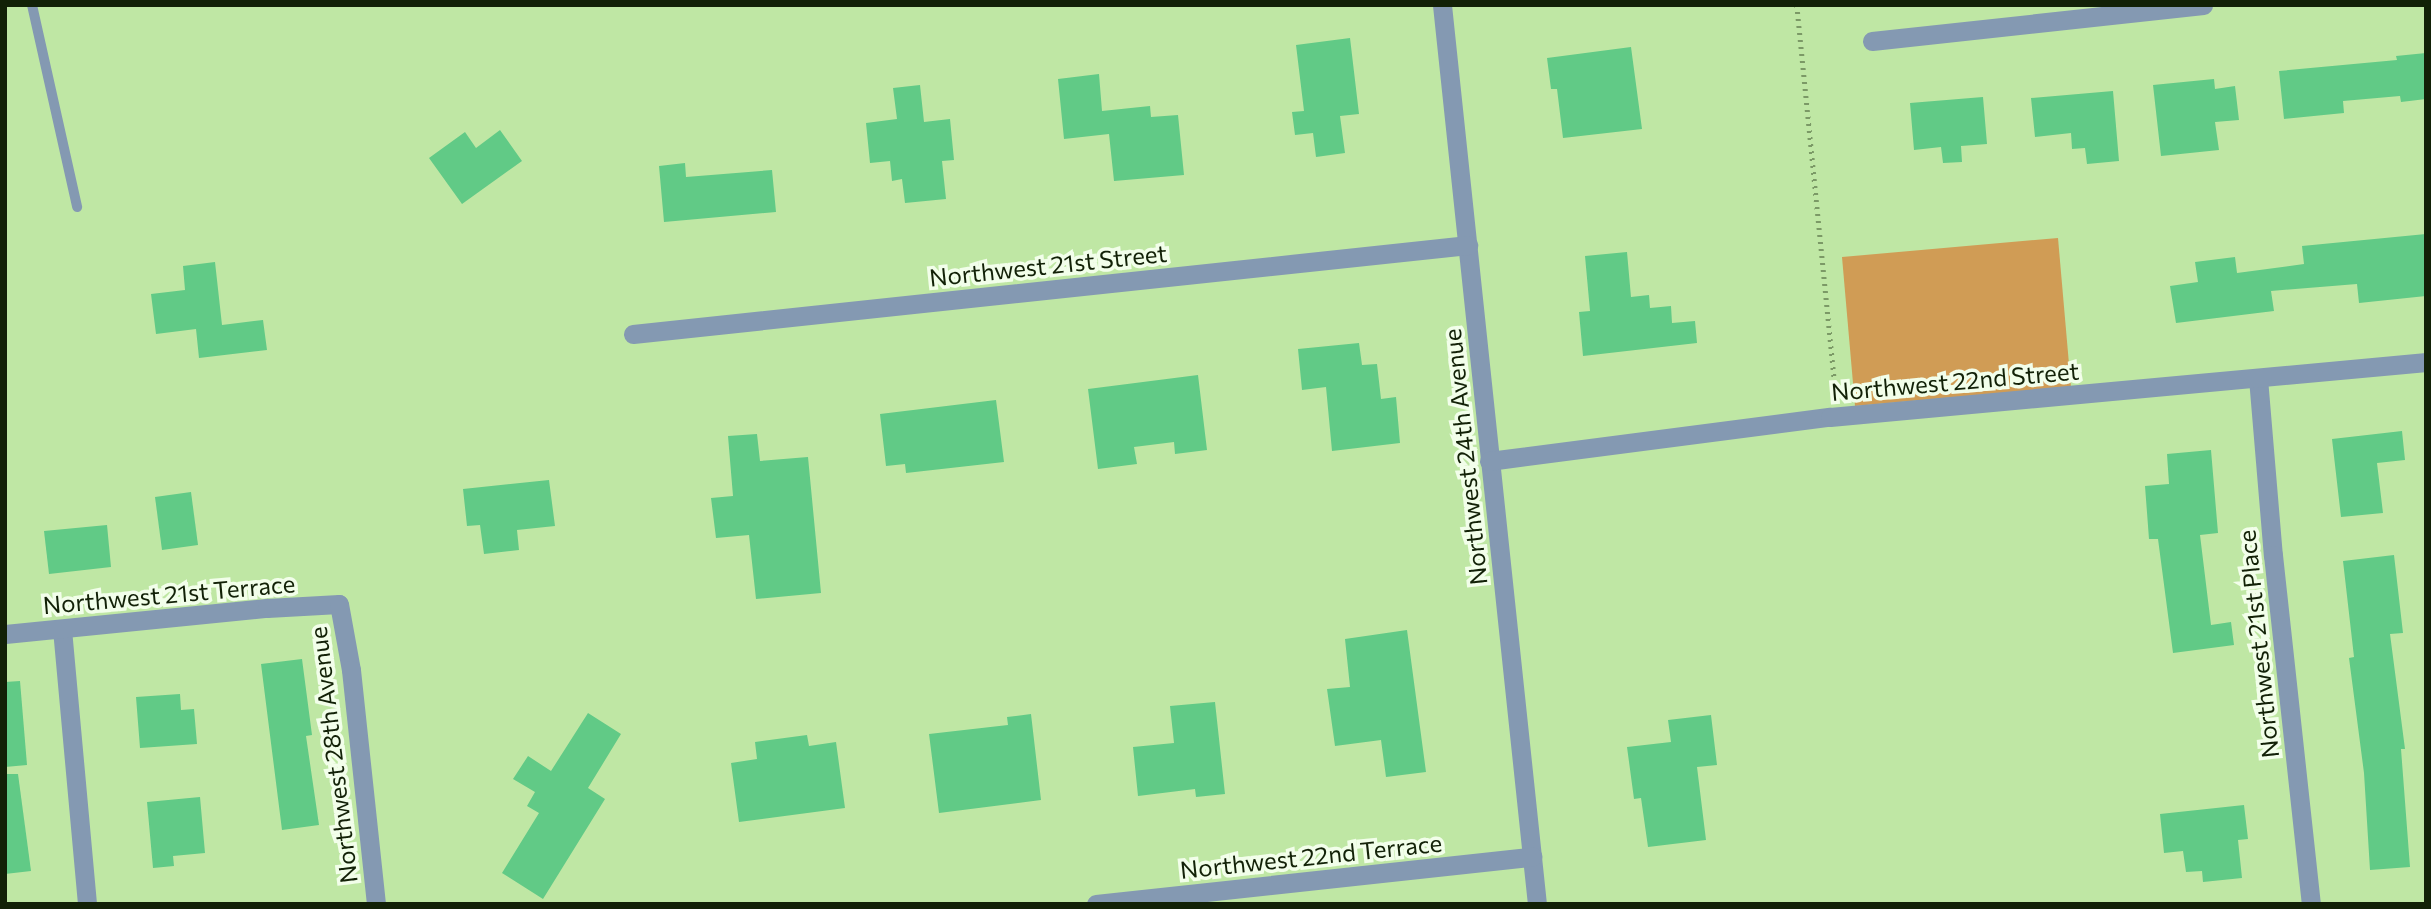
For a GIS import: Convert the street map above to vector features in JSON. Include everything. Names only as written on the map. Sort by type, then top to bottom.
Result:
[{"type":"street","name":"Northwest 24th Avenue","points":[[1442,5],[1537,904]]},
{"type":"street","points":[[1872,41],[2203,5]]},
{"type":"street","name":"Northwest 21st Street","points":[[633,334],[1468,245]]},
{"type":"street","name":"Northwest 22nd Street","points":[[1489,461],[1838,416],[2426,362]]},
{"type":"street","name":"Northwest 21st Place","points":[[2258,378],[2273,555],[2311,904]]},
{"type":"street","name":"Northwest 21st Terrace","points":[[5,634],[337,604]]},
{"type":"street","name":"Northwest 28th Avenue","points":[[337,604],[340,604],[351,670],[376,904]]},
{"type":"street","points":[[62,629],[87,904]]},
{"type":"street","name":"Northwest 22nd Terrace","points":[[1096,904],[1532,857]]},
{"type":"lane","points":[[32,5],[77,207]]},
{"type":"path","points":[[1797,5],[1838,416]]},
{"type":"shaded area","points":[[2058,238],[2071,387],[1855,406],[1842,257]]},
{"type":"building","points":[[1350,38],[1359,114],[1340,116],[1345,153],[1316,157],[1313,133],[1295,135],[1292,112],[1304,111],[1296,45]]},
{"type":"building","points":[[1631,47],[1642,129],[1563,138],[1557,89],[1551,89],[1547,58]]},
{"type":"building","points":[[2426,53],[2426,99],[2401,102],[2400,96],[2343,101],[2344,113],[2284,119],[2279,71],[2397,60],[2396,56]]},
{"type":"building","points":[[1099,74],[1102,111],[1150,106],[1151,117],[1178,115],[1184,175],[1114,181],[1109,134],[1064,139],[1058,79]]},
{"type":"building","points":[[2214,79],[2215,89],[2235,86],[2239,120],[2215,122],[2219,150],[2161,156],[2153,85]]},
{"type":"building","points":[[920,85],[924,122],[950,119],[954,160],[942,161],[946,199],[905,203],[902,179],[892,181],[890,161],[870,163],[866,123],[897,119],[893,88]]},
{"type":"building","points":[[2113,91],[2119,161],[2087,164],[2085,148],[2072,149],[2071,133],[2035,137],[2031,98]]},
{"type":"building","points":[[1983,97],[1987,144],[1961,146],[1962,162],[1943,163],[1941,147],[1914,150],[1910,103]]},
{"type":"building","points":[[500,130],[522,161],[462,204],[429,158],[465,132],[476,148]]},
{"type":"building","points":[[685,163],[686,177],[772,170],[776,212],[664,222],[659,166]]},
{"type":"building","points":[[2426,234],[2426,296],[2359,303],[2357,284],[2271,291],[2274,311],[2176,323],[2170,286],[2198,282],[2195,262],[2235,257],[2237,273],[2304,264],[2302,246]]},
{"type":"building","points":[[1627,252],[1631,297],[1649,295],[1650,308],[1671,306],[1672,323],[1695,321],[1697,343],[1583,356],[1579,312],[1590,311],[1585,256]]},
{"type":"building","points":[[215,262],[222,325],[263,320],[267,350],[199,358],[196,329],[156,334],[151,294],[185,290],[183,266]]},
{"type":"building","points":[[1359,343],[1362,365],[1377,364],[1381,399],[1396,397],[1400,443],[1332,451],[1326,387],[1302,390],[1298,349]]},
{"type":"building","points":[[1198,375],[1207,450],[1175,454],[1174,442],[1134,447],[1137,464],[1098,469],[1088,389]]},
{"type":"building","points":[[996,400],[1004,462],[906,473],[905,464],[886,466],[880,414]]},
{"type":"building","points":[[2402,431],[2405,460],[2377,463],[2383,513],[2341,517],[2332,439]]},
{"type":"building","points":[[757,434],[760,461],[808,457],[821,593],[756,599],[749,535],[716,538],[711,498],[733,496],[728,436]]},
{"type":"building","points":[[2211,450],[2218,533],[2200,535],[2211,625],[2231,622],[2234,645],[2173,653],[2158,539],[2149,539],[2145,486],[2169,484],[2167,454]]},
{"type":"building","points":[[549,480],[555,526],[517,530],[519,550],[484,554],[480,525],[467,526],[463,489]]},
{"type":"building","points":[[191,492],[198,545],[162,550],[155,497]]},
{"type":"building","points":[[107,525],[111,567],[49,574],[44,531]]},
{"type":"building","points":[[2394,555],[2403,633],[2390,634],[2405,749],[2401,749],[2410,867],[2370,870],[2364,773],[2349,658],[2354,657],[2343,561]]},
{"type":"building","points":[[1407,630],[1426,772],[1386,777],[1381,740],[1335,746],[1327,689],[1350,687],[1345,639]]},
{"type":"building","points":[[302,659],[312,735],[306,736],[319,825],[282,830],[261,664]]},
{"type":"building","points":[[20,681],[27,765],[5,767],[5,682]]},
{"type":"building","points":[[180,694],[181,710],[194,709],[197,744],[140,748],[136,697]]},
{"type":"building","points":[[1215,702],[1225,794],[1196,797],[1195,789],[1138,796],[1133,747],[1174,743],[1170,706]]},
{"type":"building","points":[[588,713],[621,734],[588,788],[605,799],[543,899],[502,873],[539,813],[527,806],[535,792],[513,779],[528,756],[551,771]]},
{"type":"building","points":[[1031,714],[1041,800],[939,813],[929,734],[1008,725],[1007,717]]},
{"type":"building","points":[[1711,715],[1717,765],[1697,767],[1706,840],[1648,847],[1641,798],[1634,799],[1627,747],[1671,742],[1668,720]]},
{"type":"building","points":[[807,735],[809,746],[836,742],[845,808],[739,822],[731,763],[757,759],[755,742]]},
{"type":"building","points":[[5,774],[18,774],[31,871],[5,874]]},
{"type":"building","points":[[200,797],[205,853],[173,856],[174,866],[153,868],[147,802]]},
{"type":"building","points":[[2244,805],[2248,839],[2238,840],[2242,878],[2203,882],[2202,871],[2186,872],[2183,851],[2164,853],[2160,814]]}]
